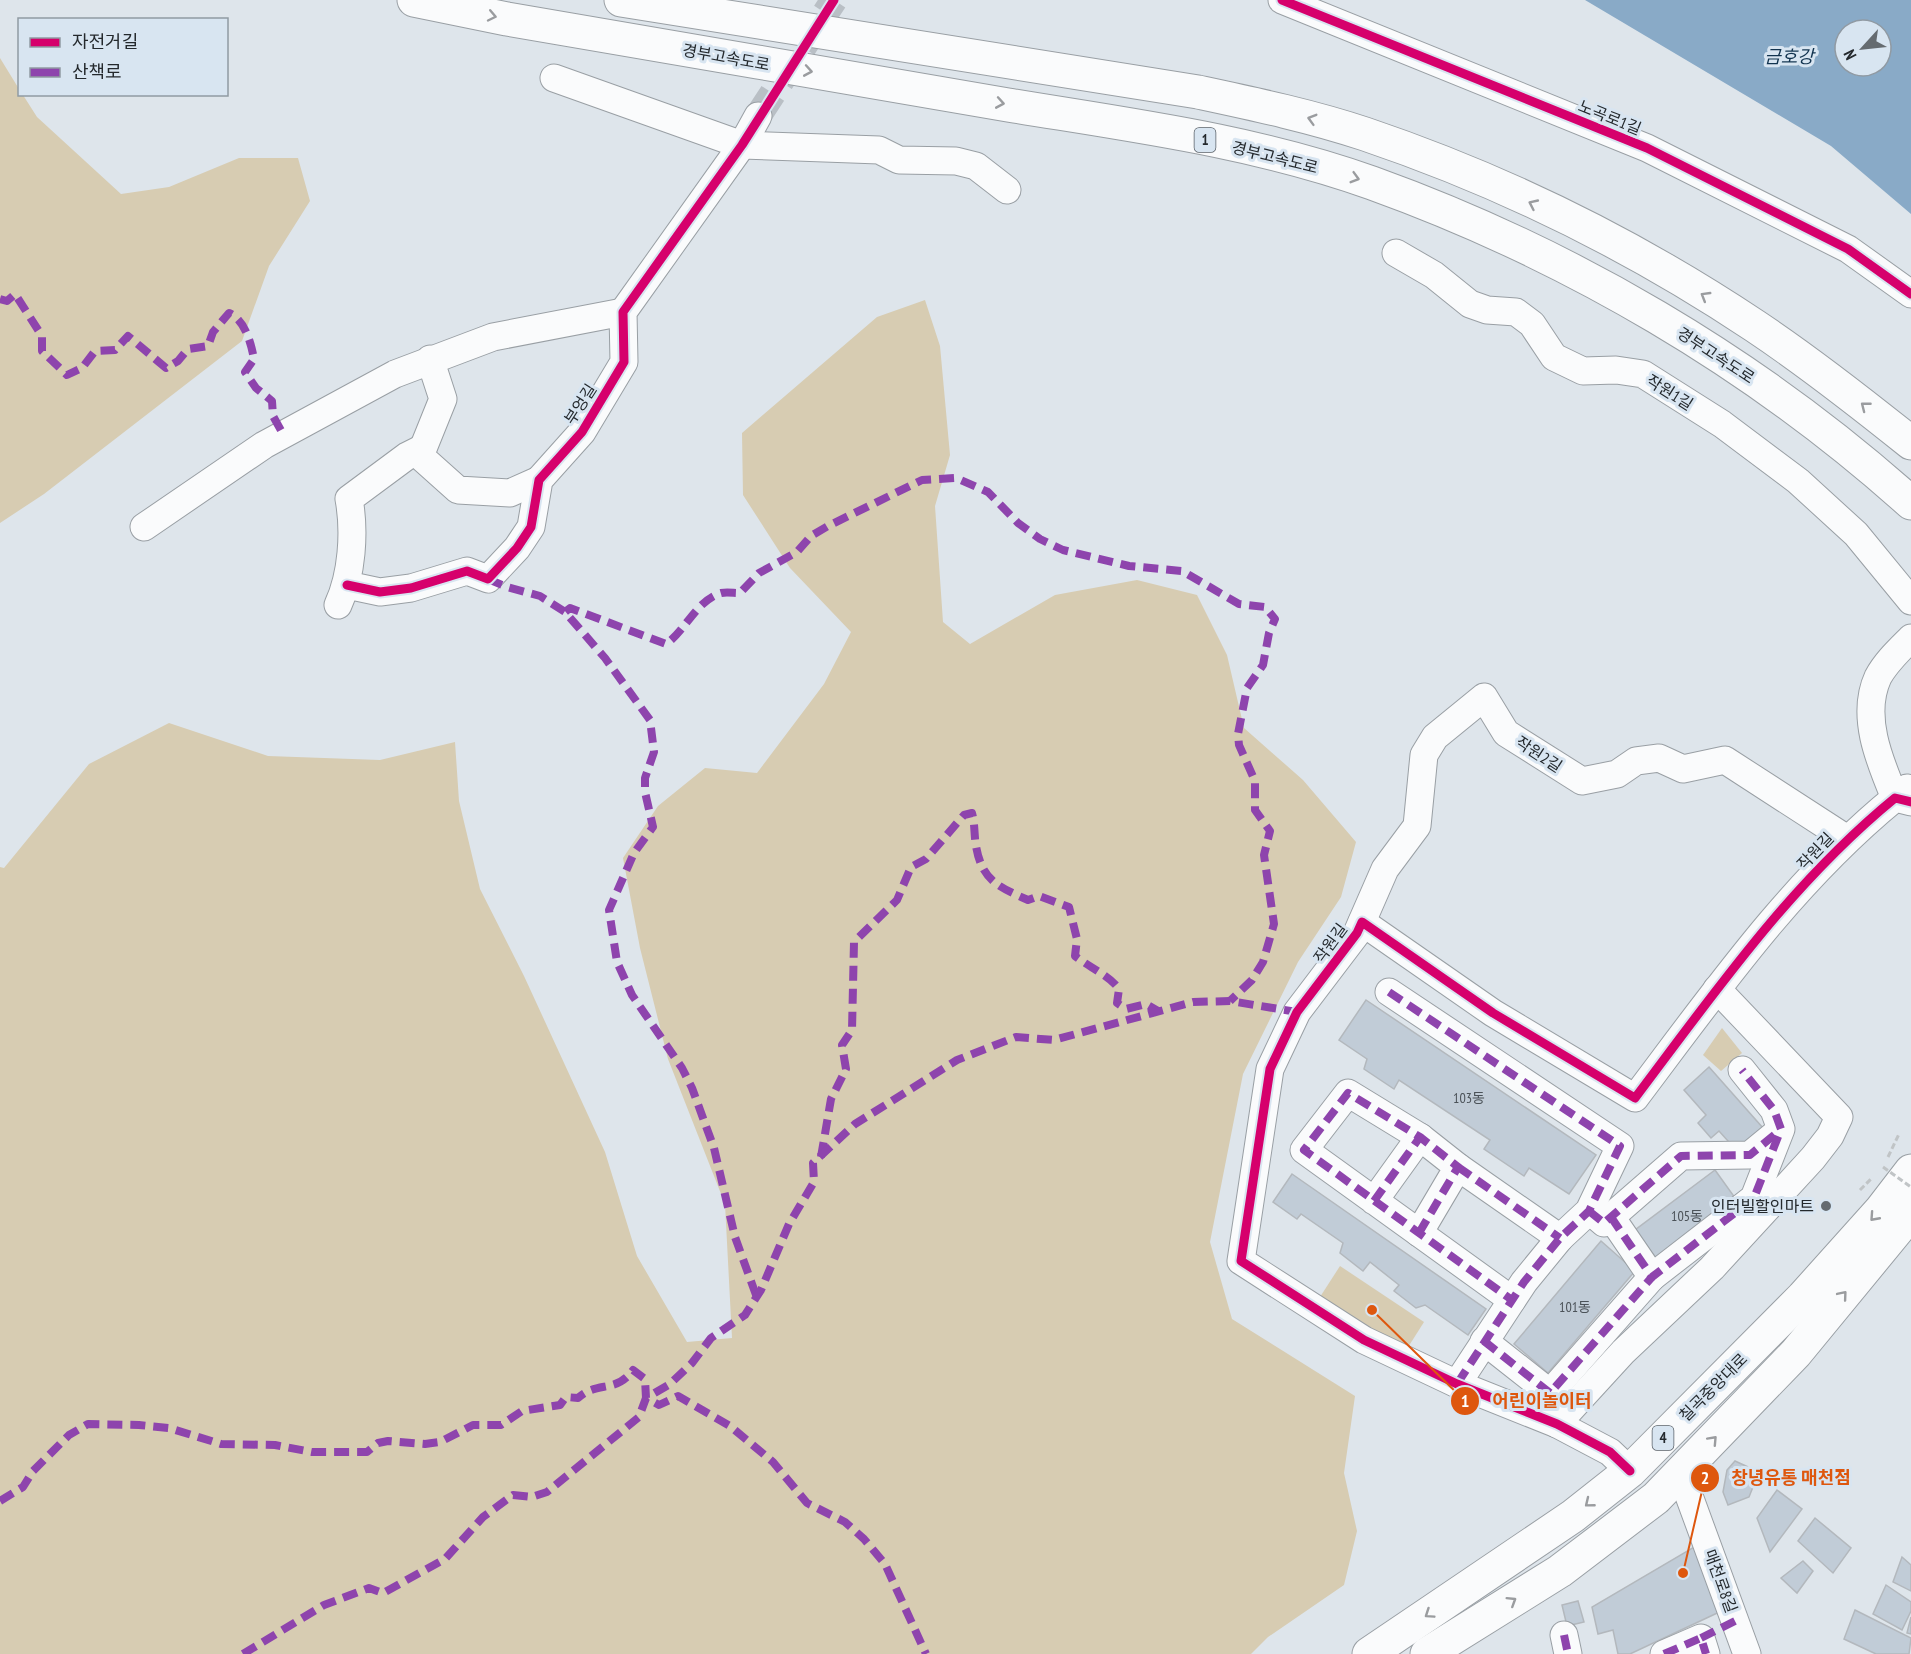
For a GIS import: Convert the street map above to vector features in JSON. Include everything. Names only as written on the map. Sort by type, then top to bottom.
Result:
[{"type":"main road","name":"경부고속도로","points":[[414,0],[507,19],[1158,130],[1274,154],[1369,182],[1450,214],[1546,257],[1699,343],[1801,412],[1911,502]]},
{"type":"main road","points":[[621,0],[1198,92],[1265,106],[1364,134],[1458,169],[1552,212],[1652,264],[1754,326],[1848,393],[1911,443]]},
{"type":"main road","name":"칠곡중앙대로","points":[[1369,1654],[1573,1516],[1630,1471],[1803,1297],[1881,1210],[1897,1169]]},
{"type":"main road","name":"4","points":[[1427,1654],[1560,1571],[1656,1498],[1796,1353],[1911,1213]]},
{"type":"street","name":"노곡로1길","points":[[1282,0],[1647,148],[1848,249],[1911,294]]},
{"type":"street","points":[[554,78],[742,145],[879,150],[899,160],[956,161],[976,166],[1007,190]]},
{"type":"street","points":[[144,527],[264,444],[395,374],[430,359],[494,338],[623,312],[742,145],[758,116]]},
{"type":"street","name":"작원1길","points":[[1396,253],[1434,275],[1470,304],[1487,310],[1516,312],[1532,324],[1554,357],[1583,371],[1616,370],[1643,374],[1722,424],[1798,481],[1856,534],[1911,601]]},
{"type":"street","name":"부엉길","points":[[423,448],[420,456],[458,490],[510,494],[539,480],[582,432],[624,362],[623,312]]},
{"type":"street","points":[[430,359],[443,399],[423,448],[407,456],[349,499],[352,516],[342,595],[411,588],[467,572],[488,579],[517,548],[531,527],[539,480]]},
{"type":"street","name":"작원길","points":[[1630,1471],[1610,1452],[1557,1424],[1457,1384],[1364,1340],[1241,1261],[1270,1069],[1297,1012],[1357,933],[1362,922],[1493,1013],[1635,1098],[1757,937],[1847,839],[1906,795],[1876,752],[1871,704],[1878,678],[1887,663],[1911,638]]},
{"type":"street","name":"작원2길","points":[[1362,922],[1385,869],[1417,826],[1424,754],[1435,737],[1484,697],[1506,733],[1582,782],[1617,774],[1636,760],[1659,758],[1683,769],[1725,760],[1847,839]]},
{"type":"street","points":[[1557,1424],[1623,1352],[1712,1268],[1813,1158],[1830,1136],[1839,1117],[1718,989]]},
{"type":"street","points":[[1389,992],[1620,1146],[1600,1214]]},
{"type":"street","points":[[1484,1341],[1550,1394],[1652,1277],[1754,1198],[1781,1130],[1774,1110],[1742,1070]]},
{"type":"street","points":[[1512,1300],[1304,1150],[1348,1093],[1420,1137],[1458,1167],[1560,1238]]},
{"type":"street","points":[[1457,1384],[1512,1300],[1560,1238],[1600,1214],[1681,1156],[1750,1155],[1781,1130]]},
{"type":"street","points":[[1374,1201],[1420,1137]]},
{"type":"street","points":[[1419,1233],[1458,1167]]},
{"type":"street","points":[[1600,1214],[1652,1277]]},
{"type":"street","name":"매천로8길","points":[[1681,1474],[1748,1654]]},
{"type":"street","points":[[1664,1654],[1703,1646],[1736,1621]]},
{"type":"path","points":[[1899,1134],[1897,1169],[1911,1187]]},
{"type":"shaded area","points":[[0,58],[18,87],[18,96],[24,96],[37,117],[121,194],[169,187],[239,158],[298,158],[310,201],[269,266],[242,341],[44,494],[0,523]]},
{"type":"shaded area","points":[[925,300],[940,346],[950,455],[935,506],[943,622],[970,644],[1055,595],[1137,580],[1197,595],[1227,655],[1244,728],[1303,780],[1356,842],[1341,897],[1298,962],[1243,1074],[1210,1242],[1232,1319],[1355,1396],[1344,1473],[1357,1531],[1344,1585],[1268,1637],[1251,1654],[0,1654],[0,867],[4,868],[89,764],[169,723],[268,756],[380,760],[455,742],[459,801],[480,889],[524,976],[605,1152],[637,1256],[687,1342],[732,1338],[725,1204],[668,1059],[640,948],[623,858],[658,806],[705,768],[757,773],[824,684],[851,632],[790,568],[743,495],[742,433],[877,317]]},
{"type":"shaded area","points":[[1722,1028],[1742,1053],[1721,1071],[1703,1055]]},
{"type":"shaded area","points":[[1340,1266],[1424,1322],[1405,1352],[1320,1297]]},
{"type":"water","name":"금호강","points":[[1585,0],[1911,0],[1911,214],[1831,146]]},
{"type":"building","points":[[1366,1000],[1596,1155],[1569,1194],[1529,1168],[1524,1176],[1484,1149],[1490,1140],[1399,1080],[1394,1089],[1364,1069],[1367,1059],[1339,1040]]},
{"type":"building","points":[[1709,1067],[1763,1128],[1737,1151],[1719,1131],[1711,1138],[1698,1123],[1706,1115],[1684,1090]]},
{"type":"building","points":[[1715,1170],[1738,1202],[1659,1262],[1635,1230]]},
{"type":"building","points":[[1292,1174],[1486,1309],[1468,1335],[1425,1305],[1416,1308],[1394,1291],[1399,1285],[1370,1262],[1363,1271],[1340,1253],[1343,1243],[1301,1214],[1297,1219],[1273,1202]]},
{"type":"building","points":[[1601,1241],[1635,1271],[1548,1373],[1514,1344]]},
{"type":"building","points":[[1735,1461],[1759,1472],[1749,1497],[1728,1505],[1723,1492],[1727,1470]]},
{"type":"building","points":[[1777,1490],[1802,1509],[1770,1552],[1757,1518]]},
{"type":"building","points":[[1815,1518],[1851,1548],[1833,1573],[1798,1541]]},
{"type":"building","points":[[1706,1540],[1730,1607],[1630,1654],[1618,1654],[1613,1630],[1598,1634],[1592,1607]]},
{"type":"building","points":[[1902,1557],[1911,1565],[1911,1591],[1893,1582]]},
{"type":"building","points":[[1803,1561],[1813,1571],[1797,1593],[1781,1578]]},
{"type":"building","points":[[1886,1585],[1911,1602],[1911,1611],[1902,1630],[1873,1614]]},
{"type":"building","points":[[1578,1601],[1584,1622],[1567,1626],[1562,1605]]},
{"type":"building","points":[[1855,1610],[1911,1638],[1909,1654],[1876,1654],[1844,1639]]},
{"type":"building","points":[[1911,1617],[1911,1634],[1907,1633]]},
{"type":"tunnel","points":[[758,116],[834,0]]},
{"type":"marked path","points":[[0,299],[7,301],[15,294],[42,336],[42,351],[67,375],[82,368],[95,351],[115,350],[128,336],[166,368],[178,361],[188,349],[208,346],[213,332],[229,313],[235,316],[243,326],[251,346],[254,359],[245,372],[256,388],[272,401],[273,416],[283,434]]},
{"type":"marked path","points":[[756,1295],[735,1237],[714,1148],[692,1088],[682,1068],[632,995],[617,962],[609,910],[634,853],[653,827],[645,792],[645,778],[654,752],[650,720],[605,658],[565,612],[570,608],[666,644],[705,602],[721,593],[740,593],[759,573],[797,552],[811,536],[828,526],[922,480],[956,478],[988,492],[1018,523],[1040,539],[1063,550],[1129,566],[1182,571],[1239,604],[1265,607],[1275,619],[1269,633],[1263,665],[1247,688],[1238,734],[1239,745],[1255,781],[1255,810],[1270,831],[1264,855],[1274,924],[1263,962],[1252,980],[1230,1001]]},
{"type":"marked path","points":[[488,579],[540,596],[565,612]]},
{"type":"marked path","points":[[821,1157],[831,1099],[846,1069],[842,1045],[852,1030],[854,942],[897,900],[911,867],[926,859],[964,815],[972,813],[975,842],[987,875],[1008,891],[1028,900],[1039,896],[1069,907],[1077,939],[1075,956],[1115,984],[1119,989],[1117,1003],[1126,1009],[1146,1004],[1158,1011]]},
{"type":"marked path","points":[[1389,992],[1620,1146],[1589,1211],[1560,1238],[1524,1282],[1457,1384]]},
{"type":"marked path","points":[[243,1654],[324,1605],[369,1588],[383,1593],[445,1559],[483,1517],[513,1495],[532,1497],[547,1492],[639,1417],[646,1398],[670,1384],[692,1363],[711,1338],[745,1315],[761,1290],[789,1224],[814,1182],[813,1163],[855,1124],[957,1060],[1016,1037],[1054,1040],[1193,1002],[1230,1001],[1297,1012]]},
{"type":"marked path","points":[[1611,1217],[1652,1277],[1754,1198],[1781,1129],[1774,1110],[1742,1070]]},
{"type":"marked path","points":[[1374,1201],[1420,1137],[1348,1093],[1304,1150],[1512,1300]]},
{"type":"marked path","points":[[1589,1211],[1604,1223],[1681,1156],[1750,1155],[1779,1131]]},
{"type":"marked path","points":[[1419,1233],[1458,1167],[1420,1137]]},
{"type":"marked path","points":[[1458,1167],[1560,1238]]},
{"type":"marked path","points":[[1484,1341],[1550,1393],[1652,1277]]},
{"type":"marked path","points":[[0,1501],[23,1487],[33,1471],[69,1435],[88,1424],[169,1428],[221,1444],[275,1445],[312,1452],[367,1452],[378,1443],[388,1441],[425,1444],[440,1442],[473,1425],[501,1425],[522,1411],[560,1405],[566,1397],[578,1398],[593,1389],[613,1385],[627,1377],[633,1370],[645,1379],[646,1398],[659,1405],[678,1396],[730,1426],[773,1462],[807,1503],[845,1522],[864,1539],[885,1564],[926,1654]]},
{"type":"marked path","points":[[1701,1638],[1735,1621]]},
{"type":"marked path","points":[[1564,1635],[1568,1654]]},
{"type":"marked path","points":[[1664,1654],[1701,1638],[1706,1654]]},
{"type":"cycle path","points":[[347,585],[380,592],[411,588],[467,571],[488,579],[517,548],[531,527],[539,480],[582,432],[624,362],[623,312],[742,145],[834,0]]},
{"type":"cycle path","points":[[1282,0],[1647,148],[1848,249],[1911,294]]},
{"type":"cycle path","points":[[1630,1471],[1610,1452],[1557,1424],[1457,1384],[1364,1340],[1241,1261],[1270,1069],[1297,1012],[1357,933],[1362,922],[1493,1013],[1635,1098],[1725,979],[1788,902],[1857,831],[1895,798],[1911,802]]},
{"type":"place","name":"인터빌할인마트","points":[[1826,1206]]},
{"type":"place","name":"어린이놀이터","points":[[1372,1310]]},
{"type":"place","name":"창녕유통 매천점","points":[[1683,1573]]}]
